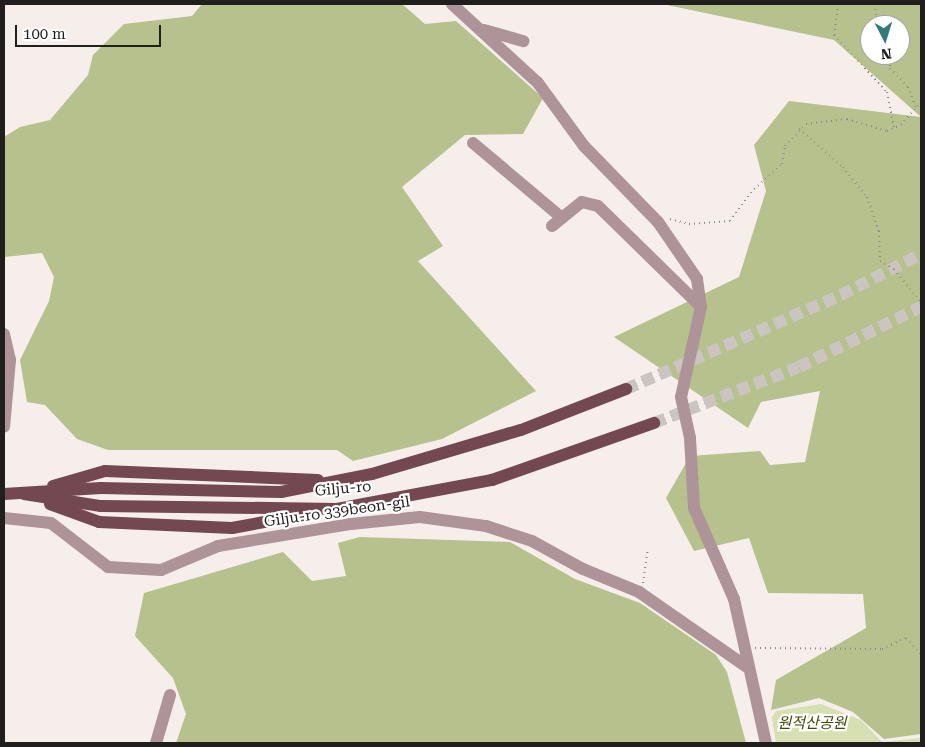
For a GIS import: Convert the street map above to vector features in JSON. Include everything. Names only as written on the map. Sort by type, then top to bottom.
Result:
[{"type":"main road","name":"Gilju-ro","points":[[24,494],[105,471],[341,481],[521,430],[626,388]]},
{"type":"main road","name":"Gilju-ro","points":[[4,494],[24,494],[101,506],[337,508],[492,480],[654,423]]},
{"type":"main road","points":[[24,494],[99,522],[232,528],[337,508]]},
{"type":"street","points":[[452,4],[538,83],[589,152],[658,222],[697,279],[701,307],[681,380],[694,508],[734,599],[743,653],[766,743]]},
{"type":"street","points":[[477,27],[523,41]]},
{"type":"street","points":[[473,143],[562,218]]},
{"type":"street","points":[[552,226],[582,202],[598,206],[701,307]]},
{"type":"street","points":[[4,334],[10,360],[4,427]]},
{"type":"street","name":"Gilju-ro 339beon-gil","points":[[4,518],[51,523],[108,567],[161,570],[218,546],[351,524],[439,519],[511,533],[633,590],[747,667]]},
{"type":"street","points":[[156,743],[170,695]]},
{"type":"path","points":[[838,4],[834,35],[887,92],[894,128]]},
{"type":"path","points":[[890,65],[890,68],[908,86],[916,108]]},
{"type":"path","points":[[658,222],[730,221],[750,193],[782,164],[785,146],[806,124],[847,119],[879,129],[894,128],[921,102]]},
{"type":"path","points":[[800,129],[843,167],[867,197],[879,231],[880,261],[894,269],[921,302]]},
{"type":"path","points":[[633,590],[646,578],[648,548]]},
{"type":"path","points":[[743,653],[773,647],[833,652],[882,649],[906,638],[921,654]]},
{"type":"green space","points":[[202,4],[402,4],[425,24],[456,21],[543,98],[523,134],[465,135],[402,187],[443,246],[418,261],[536,391],[442,439],[353,461],[337,450],[108,450],[77,439],[45,405],[27,402],[20,360],[49,301],[54,277],[42,253],[4,257],[4,137],[20,127],[50,120],[88,75],[93,55],[124,24],[192,16]]},
{"type":"green space","points":[[662,4],[921,4],[921,117],[862,65],[910,65],[910,15],[860,15],[860,63],[834,40]]},
{"type":"green space","points":[[789,101],[921,117],[921,734],[884,739],[853,712],[819,698],[771,710],[776,680],[866,628],[863,594],[768,593],[749,538],[694,551],[666,498],[690,456],[760,451],[770,465],[805,462],[820,391],[761,402],[748,428],[614,337],[739,277],[766,191],[754,145]]},
{"type":"green space","points":[[360,537],[510,542],[575,579],[640,603],[716,655],[727,672],[746,743],[176,743],[186,714],[173,678],[135,636],[144,593],[283,552],[312,581],[346,576],[338,543]]},
{"type":"green space","name":"원적산공원","points":[[821,704],[861,720],[882,742],[921,738],[921,743],[776,743],[772,717],[776,711]]},
{"type":"tunnel","points":[[626,389],[841,295],[921,254]]},
{"type":"tunnel","points":[[654,423],[799,367],[921,307]]}]
